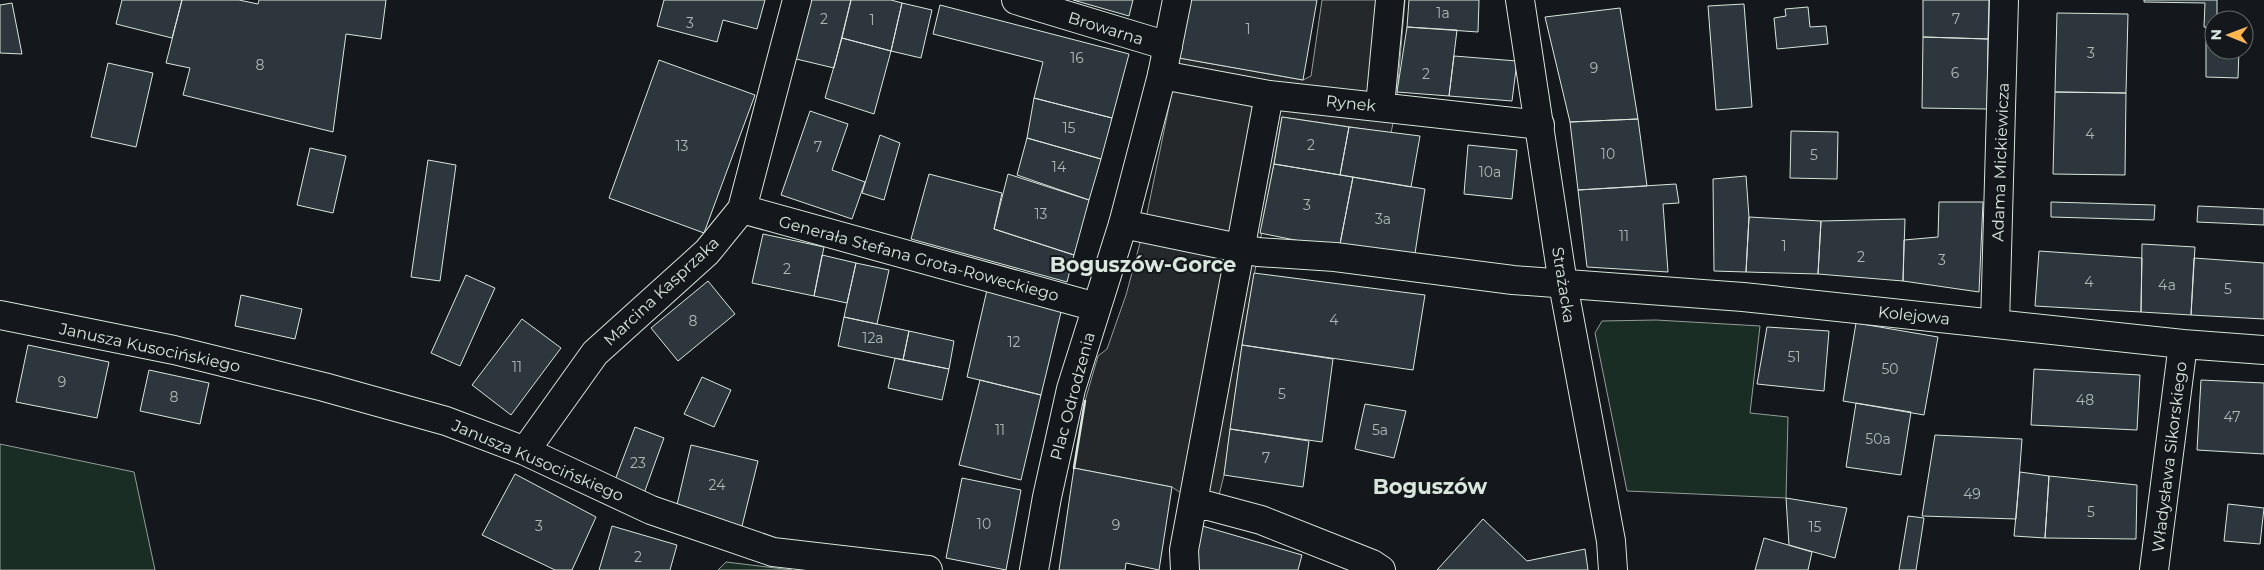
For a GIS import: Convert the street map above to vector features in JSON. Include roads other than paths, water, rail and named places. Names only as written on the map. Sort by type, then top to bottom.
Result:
[{"type":"street","name":"Marcina Kasprzaka","points":[[525,451],[595,353],[707,252],[742,209],[797,0]]},
{"type":"street","name":"Browarna","points":[[1016,0],[1168,46]]},
{"type":"street","name":"Plac Odrodzenia","points":[[1034,570],[1046,497],[1071,389],[1123,224],[1162,75],[1177,0]]},
{"type":"street","points":[[1380,106],[1390,0]]},
{"type":"street","name":"Strażacka","points":[[1520,0],[1563,284],[1611,541],[1613,570]]},
{"type":"street","name":"Adama Mickiewicza","points":[[1995,324],[2004,0]]},
{"type":"street","name":"Rynek","points":[[1162,75],[1269,95],[1540,125]]},
{"type":"street","points":[[1185,570],[1184,550],[1249,250],[1269,95]]},
{"type":"street","name":"Generała Stefana Grota-Roweckiego","points":[[742,209],[1096,308]]},
{"type":"street","points":[[1123,224],[1249,250]]},
{"type":"street","name":"Kolejowa","points":[[1249,250],[1335,257],[1513,280],[1743,297],[2184,344],[2264,350]]},
{"type":"street","name":"Janusza Kusocińskiego","points":[[0,315],[174,350],[324,387],[446,421],[525,451],[651,510],[773,552],[928,570]]},
{"type":"street","name":"Władysława Sikorskiego","points":[[2154,570],[2184,344]]},
{"type":"street","points":[[1194,502],[1261,520],[1354,556],[1381,570]]},
{"type":"district","name":"Boguszów-Gorce","points":[[1143,265]]},
{"type":"district","name":"Boguszów","points":[[1430,487]]}]
